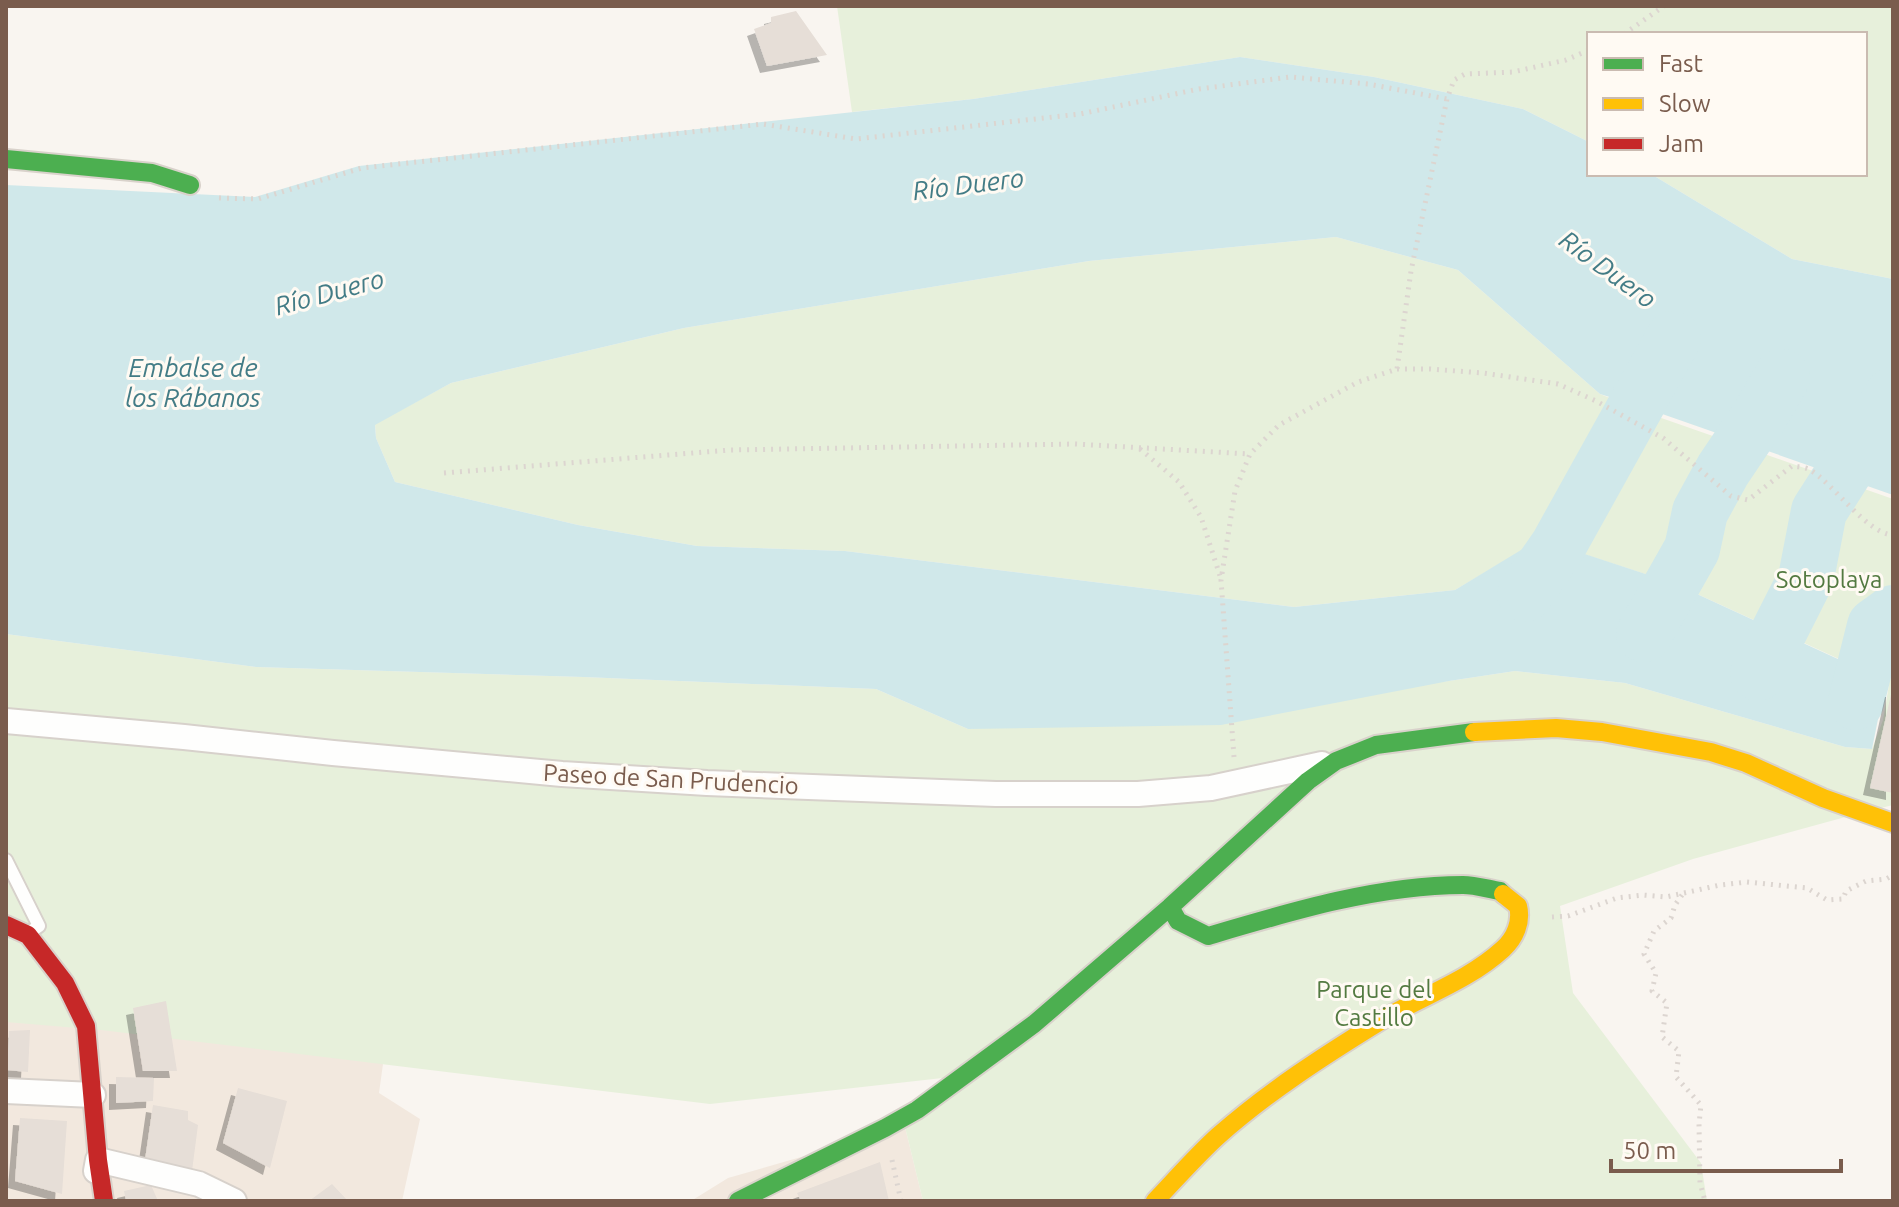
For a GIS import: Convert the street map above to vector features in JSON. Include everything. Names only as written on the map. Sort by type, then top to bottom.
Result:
[{"type":"street","points":[[6,159],[152,173],[190,185]]},
{"type":"street","name":"Paseo de San Prudencio","points":[[6,721],[562,774],[707,783],[1047,794],[1138,794],[1211,788],[1336,761],[1376,745],[1461,733],[1556,728],[1602,732],[1711,752],[1746,763],[1823,798],[1893,823]]},
{"type":"street","name":"Paseo de San Prudencio","points":[[738,1201],[917,1110],[1034,1024],[1170,907],[1308,781],[1336,761]]},
{"type":"street","points":[[1155,1201],[1218,1136],[1277,1089],[1380,1021],[1477,969],[1507,946],[1517,930],[1519,918],[1518,906],[1509,894],[1491,887],[1461,884],[1395,890],[1293,911],[1208,936],[1178,921],[1170,907]]},
{"type":"street","points":[[6,925],[28,935],[65,983],[86,1026],[104,1201]]},
{"type":"street","points":[[6,1091],[93,1095]]},
{"type":"street","points":[[90,1201],[98,1160]]},
{"type":"street","points":[[98,1160],[199,1184],[234,1201]]},
{"type":"lane","points":[[6,860],[39,926],[28,935]]},
{"type":"path","points":[[1627,32],[1664,6]]},
{"type":"path","points":[[1397,369],[1411,271],[1447,99],[1454,80],[1465,74],[1513,72],[1566,60],[1587,51]]},
{"type":"path","points":[[190,185],[207,198],[258,199],[362,168],[763,124],[856,139],[1080,114],[1199,89],[1290,77],[1368,84],[1447,99]]},
{"type":"path","points":[[1233,750],[1221,580],[1235,491],[1250,454],[1279,425],[1358,382],[1397,369],[1483,373],[1558,384],[1663,438],[1731,496],[1748,500],[1792,466],[1809,468],[1856,512],[1885,535],[1893,535]]},
{"type":"path","points":[[444,473],[730,450],[1075,444],[1250,454]]},
{"type":"path","points":[[1139,448],[1179,482],[1201,517],[1221,580]]},
{"type":"path","points":[[1519,918],[1568,916],[1617,898],[1683,895],[1720,885],[1747,882],[1807,888],[1827,900],[1843,899],[1846,891],[1866,881],[1893,875]]},
{"type":"path","points":[[1683,895],[1675,905],[1671,918],[1654,931],[1644,954],[1656,973],[1652,991],[1667,1003],[1662,1037],[1679,1051],[1676,1077],[1701,1105],[1700,1183],[1705,1201]]},
{"type":"shaded area","points":[[6,911],[392,999],[379,1093],[420,1119],[402,1201],[6,1201]]},
{"type":"shaded area","points":[[905,1127],[923,1201],[691,1201],[728,1178]]},
{"type":"green space","points":[[837,6],[1893,6],[1893,279],[1792,259],[1654,176],[1867,176],[1867,32],[1587,32],[1587,141],[1523,109],[1374,77],[1240,57],[973,99],[852,112]]},
{"type":"green space","points":[[1336,237],[1458,270],[1600,394],[1893,499],[1893,805],[1693,859],[1560,906],[1573,993],[1701,1163],[1707,1201],[923,1201],[905,1127],[978,1074],[710,1104],[101,1030],[6,1022],[6,634],[256,667],[876,689],[968,729],[1449,681],[1515,671],[1625,683],[1845,747],[1872,749],[1883,720],[1887,681],[1673,583],[1540,540],[1455,590],[1294,607],[845,551],[697,546],[578,525],[395,482],[376,438],[375,424],[451,383],[684,328],[1089,261]]},
{"type":"water","name":"Embalse de los Rábanos","points":[[1240,57],[1374,77],[1523,109],[1587,141],[1587,176],[1654,176],[1792,259],[1893,279],[1893,495],[1600,394],[1458,270],[1336,237],[1089,261],[684,328],[451,383],[375,425],[376,438],[395,482],[578,525],[697,546],[845,551],[1294,607],[1455,590],[1539,539],[1673,583],[1864,671],[1885,684],[1872,749],[1845,747],[1625,683],[1515,671],[1221,725],[968,729],[876,689],[256,667],[6,634],[6,185],[255,197],[359,166],[973,99]]},
{"type":"building","points":[[796,11],[827,55],[767,66],[754,29],[771,23],[771,17]]},
{"type":"building","points":[[1893,690],[1893,793],[1870,788]]},
{"type":"building","points":[[166,1001],[177,1071],[143,1071],[133,1008]]},
{"type":"building","points":[[30,1030],[28,1072],[7,1070],[9,1031]]},
{"type":"building","points":[[116,1077],[154,1078],[153,1101],[116,1103]]},
{"type":"building","points":[[238,1088],[287,1101],[270,1168],[223,1143]]},
{"type":"building","points":[[153,1105],[188,1111],[188,1120],[198,1125],[192,1171],[145,1160]]},
{"type":"building","points":[[20,1118],[67,1121],[62,1194],[15,1181]]},
{"type":"building","points":[[880,1162],[889,1201],[801,1201],[797,1193]]},
{"type":"building","points":[[332,1184],[348,1201],[309,1201]]},
{"type":"building","points":[[151,1185],[158,1201],[126,1201],[124,1191]]},
{"type":"waterway","points":[[1525,594],[1558,546],[1673,339]]},
{"type":"waterway","points":[[1644,634],[1692,549],[1700,512],[1782,377]]},
{"type":"waterway","points":[[1758,673],[1806,578],[1819,511],[1893,395]]},
{"type":"waterway","points":[[1856,702],[1875,626],[1893,613]]},
{"type":"traffic: fast","points":[[6,159],[152,173],[190,185]]},
{"type":"traffic: fast","points":[[738,1201],[917,1110],[1034,1024],[1170,907],[1308,781],[1336,761],[1376,745],[1474,732]]},
{"type":"traffic: fast","points":[[1170,907],[1178,921],[1208,936],[1302,909],[1399,890],[1468,885],[1503,894]]},
{"type":"traffic: slow","points":[[1474,732],[1556,728],[1602,732],[1711,752],[1746,763],[1823,798],[1893,823]]},
{"type":"traffic: slow","points":[[1155,1201],[1218,1136],[1277,1089],[1361,1033],[1460,979],[1503,949],[1514,935],[1519,918],[1518,906],[1503,894]]},
{"type":"traffic: jam","points":[[6,925],[28,935],[65,983],[86,1026],[104,1201]]},
{"type":"water label","name":"Río Duero","points":[[968,184]]},
{"type":"water label","name":"Río Duero","points":[[1608,269]]},
{"type":"water label","name":"Río Duero","points":[[329,292]]},
{"type":"park label","name":"Sotoplaya","points":[[1829,579]]},
{"type":"park label","name":"Parque del Castillo","points":[[1374,1003]]}]
